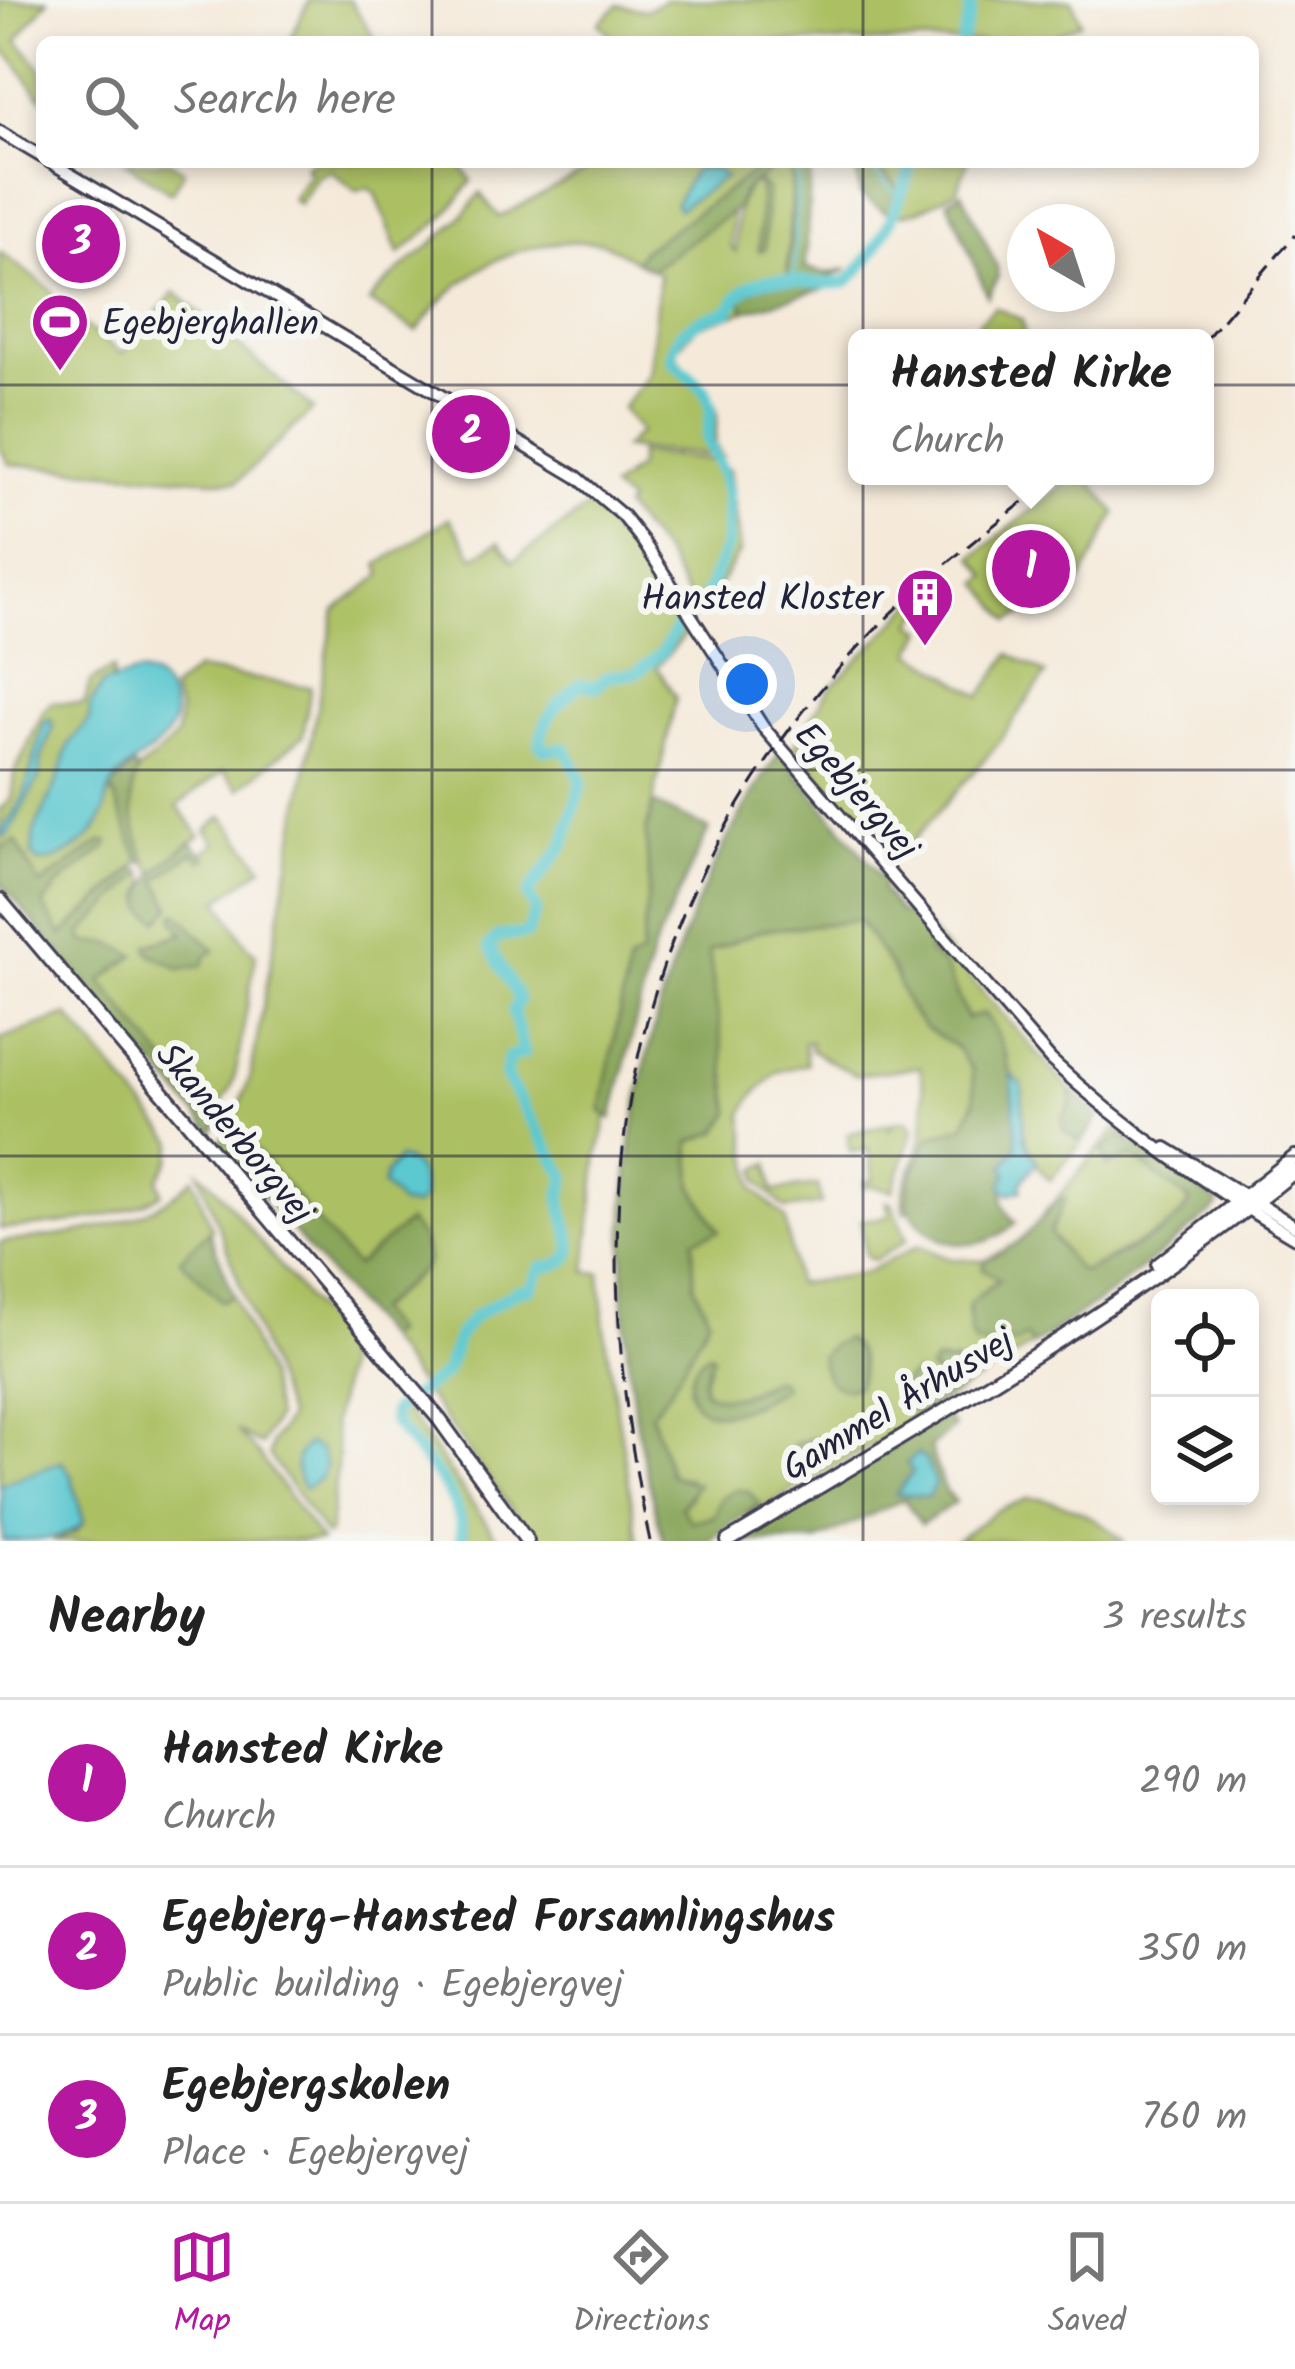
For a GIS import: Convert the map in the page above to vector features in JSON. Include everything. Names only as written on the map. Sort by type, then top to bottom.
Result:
[{"type":"main road","name":"Skanderborgvej","points":[[0,900],[407,1383],[526,1541]]},
{"type":"main road","name":"Gammel Århusvej","points":[[728,1541],[1003,1375],[1177,1261],[1295,1157]]},
{"type":"main road","name":"Gammel Århusvej","points":[[1246,1203],[1295,1171]]},
{"type":"main road","name":"Skanderborgvej","points":[[423,1403],[516,1541]]},
{"type":"street","points":[[0,132],[36,153]]},
{"type":"street","name":"Egebjergvej","points":[[60,168],[577,477],[623,516],[764,727],[1052,1060],[1090,1096],[1202,1182],[1295,1226]]},
{"type":"street","name":"Egebjergvej","points":[[1246,1203],[1295,1238]]},
{"type":"green space","points":[[0,0],[48,0],[17,40],[36,62],[36,91],[0,48]]},
{"type":"green space","points":[[309,0],[350,0],[373,36],[292,36]]},
{"type":"green space","points":[[665,0],[1072,0],[1081,22],[1054,36],[611,36],[599,23],[618,5],[645,10]]},
{"type":"green space","points":[[134,168],[184,171],[171,193]]},
{"type":"green space","points":[[305,168],[462,168],[472,181],[445,216],[399,254],[376,194],[368,188],[356,191],[330,170],[317,177],[299,204],[292,199],[310,172]]},
{"type":"green space","points":[[592,168],[760,168],[642,251],[635,261],[596,242],[550,244],[505,256],[448,294],[417,331],[369,302],[455,223],[480,193],[499,217]]},
{"type":"green space","points":[[760,168],[773,168],[757,181],[767,189],[765,249],[759,251],[760,185],[753,183],[742,193],[737,208],[651,269],[635,261],[642,251]]},
{"type":"green space","points":[[773,168],[792,168],[787,283],[760,286],[741,298],[745,311],[696,327],[675,351],[712,399],[716,444],[722,456],[623,448],[640,432],[622,408],[649,374],[659,274],[651,269],[732,211],[731,248],[736,252],[739,207],[755,182]]},
{"type":"green space","points":[[790,168],[811,168],[806,268],[827,273],[848,269],[825,279],[826,288],[745,311],[740,298],[760,286],[787,282],[793,205]]},
{"type":"green space","points":[[856,168],[879,168],[898,187],[889,214],[860,195]]},
{"type":"green space","points":[[875,168],[966,168],[957,190],[906,214],[889,214],[897,189]]},
{"type":"green space","points":[[962,192],[997,267],[998,277],[988,297],[948,201]]},
{"type":"green space","points":[[0,252],[122,354],[175,292],[313,409],[237,482],[9,464],[0,448]]},
{"type":"green space","points":[[995,307],[1022,320],[1024,329],[979,329],[979,322]]},
{"type":"green space","points":[[638,453],[711,460],[729,470],[740,551],[702,613],[666,557],[624,508],[628,502],[611,489],[638,467]]},
{"type":"green space","points":[[1064,485],[1093,485],[1116,513],[1081,581],[1010,621],[980,583],[988,576],[973,557]]},
{"type":"green space","points":[[594,503],[630,545],[685,635],[657,667],[676,698],[646,833],[649,885],[641,957],[601,1109],[607,1116],[597,1161],[586,1272],[600,1273],[606,1342],[638,1541],[535,1541],[384,1338],[392,1333],[375,1311],[424,1268],[408,1222],[355,1267],[233,1124],[250,1077],[335,610],[382,575],[378,565],[449,518],[474,557],[499,542],[513,561]]},
{"type":"green space","points":[[925,592],[933,597],[913,623],[924,631],[912,652],[981,696],[1010,654],[1046,674],[993,750],[900,855],[892,857],[794,747],[829,689]]},
{"type":"green space","points":[[113,668],[113,678],[96,694],[89,720],[69,744],[34,832],[32,855],[98,826],[111,788],[140,862],[62,935],[43,905],[60,883],[107,847],[102,841],[40,885],[16,842],[0,848],[0,809],[11,799],[14,774],[44,710],[52,702],[84,704],[90,682]]},
{"type":"green space","points":[[196,670],[311,687],[303,736],[239,789],[223,771],[177,806],[200,835],[154,873],[136,836],[130,792],[140,769],[177,735],[179,710],[171,690]]},
{"type":"green space","points":[[780,751],[885,882],[882,890],[900,913],[915,913],[932,935],[928,952],[945,967],[967,1019],[984,1013],[993,1027],[1007,1060],[1014,1095],[1017,1148],[1010,1158],[1003,1195],[1004,1206],[1016,1222],[994,1238],[956,1244],[932,1234],[910,1211],[909,1186],[929,1137],[964,1126],[975,1102],[972,1070],[956,1047],[925,1028],[910,1010],[892,969],[859,921],[762,930],[709,951],[731,1112],[718,1132],[690,1142],[693,1186],[719,1231],[693,1240],[694,1285],[709,1318],[670,1390],[651,1413],[670,1475],[697,1484],[681,1507],[691,1521],[714,1517],[721,1498],[736,1490],[748,1491],[759,1504],[708,1541],[664,1541],[640,1439],[626,1336],[624,1234],[633,1132],[653,1033],[684,935],[726,841]]},
{"type":"green space","points":[[133,766],[137,772],[133,817],[146,862],[140,862],[111,788]]},
{"type":"green space","points":[[653,803],[709,829],[653,949],[612,1119],[601,1110],[629,962],[641,956],[649,885],[646,833]]},
{"type":"green space","points":[[223,816],[263,867],[219,900],[256,954],[236,1071],[212,1119],[100,981],[134,956],[106,943],[85,944],[80,933],[143,872],[147,883],[144,909],[159,921],[171,907],[157,880],[194,852],[206,857],[203,853],[216,843],[206,830]],"holes":[[[173,918],[214,951],[179,969],[170,959],[152,955],[149,945],[184,933]]]},
{"type":"green space","points":[[16,841],[40,885],[108,842],[60,883],[43,905],[62,935],[136,868],[143,872],[81,934],[85,943],[109,943],[135,955],[101,981],[217,1125],[212,1132],[0,883],[0,848]]},
{"type":"green space","points":[[191,842],[207,858],[202,861],[193,852],[157,880],[171,907],[159,921],[144,909],[146,888],[157,871]]},
{"type":"green space","points":[[177,912],[215,951],[202,966],[179,969],[148,950],[148,945],[184,934],[173,917]]},
{"type":"green space","points":[[858,921],[892,968],[912,1012],[964,1056],[975,1086],[964,1127],[929,1137],[907,1201],[910,1209],[905,1212],[905,1186],[924,1126],[920,1067],[856,1075],[811,1050],[810,1042],[804,1043],[807,1064],[777,1072],[752,1097],[743,1114],[754,1189],[785,1218],[796,1284],[864,1273],[918,1246],[951,1259],[985,1260],[983,1269],[999,1279],[978,1296],[968,1312],[972,1324],[1005,1340],[1026,1337],[1033,1345],[884,1439],[747,1516],[759,1503],[691,1522],[681,1507],[691,1496],[689,1479],[670,1475],[651,1413],[670,1390],[709,1318],[694,1285],[693,1239],[718,1230],[693,1186],[690,1141],[718,1132],[731,1112],[708,951],[762,930]],"holes":[[[935,1362],[957,1362],[947,1395],[902,1403],[905,1381],[917,1373],[922,1380],[920,1393],[931,1394],[941,1381],[929,1370]],[[710,1365],[703,1379],[704,1391],[713,1395],[740,1395],[773,1379],[775,1392],[722,1414],[688,1389]]]},
{"type":"green space","points":[[932,935],[1072,1092],[1071,1105],[1062,1118],[1064,1130],[1082,1142],[1050,1180],[1028,1145],[1007,1055],[968,1019],[945,967],[928,952]]},
{"type":"green space","points":[[68,1015],[174,1142],[158,1180],[162,1193],[106,1215],[0,1229],[0,1039]]},
{"type":"green space","points":[[1072,1092],[1100,1116],[1082,1142],[1064,1131],[1062,1118],[1071,1105]]},
{"type":"green space","points":[[907,1121],[914,1128],[893,1191],[865,1188],[864,1182],[873,1179],[869,1150],[850,1152],[848,1134],[892,1123],[888,1130],[895,1122]]},
{"type":"green space","points":[[233,1124],[355,1266],[408,1222],[421,1237],[428,1259],[424,1268],[375,1311],[393,1333],[384,1338],[218,1144]]},
{"type":"green space","points":[[1117,1128],[1132,1137],[1125,1140],[1132,1156],[1191,1201],[1174,1224],[1084,1272],[1050,1233],[1065,1199],[1054,1202],[1041,1217]]},
{"type":"green space","points":[[1119,1136],[1158,1157],[1218,1202],[1217,1208],[1111,1293],[1033,1345],[1026,1337],[1013,1345],[1005,1340],[993,1347],[974,1343],[969,1304],[999,1280],[982,1268],[985,1260],[1020,1241],[1061,1198],[1065,1199],[1050,1233],[1084,1272],[1144,1242],[1183,1213],[1190,1201],[1132,1156],[1107,1166],[1103,1150]]},
{"type":"green space","points":[[769,1163],[773,1191],[818,1185],[821,1204],[786,1209],[759,1183],[757,1169]]},
{"type":"green space","points":[[199,1172],[342,1342],[344,1368],[333,1424],[338,1456],[326,1536],[269,1455],[288,1418]]},
{"type":"green space","points":[[193,1178],[212,1229],[180,1259],[221,1300],[234,1296],[267,1377],[276,1417],[261,1445],[236,1430],[321,1541],[53,1541],[76,1532],[84,1523],[71,1475],[62,1462],[0,1486],[0,1242],[104,1227],[152,1209]]},
{"type":"green space","points":[[887,1202],[892,1203],[907,1240],[869,1259],[861,1220],[889,1217]]},
{"type":"green space","points":[[209,1231],[234,1296],[221,1301],[180,1259]]},
{"type":"green space","points":[[845,1339],[859,1354],[861,1366],[858,1386],[850,1388],[832,1383],[821,1357]]},
{"type":"green space","points":[[709,1353],[713,1356],[703,1379],[704,1391],[731,1397],[773,1379],[783,1387],[736,1410],[708,1412],[693,1399],[690,1380]]},
{"type":"green space","points":[[935,1362],[963,1364],[966,1382],[918,1414],[911,1413],[902,1403],[905,1380],[917,1373],[922,1380],[920,1393],[931,1394],[941,1381],[929,1370]]},
{"type":"green space","points":[[402,1409],[499,1541],[466,1541],[462,1510],[454,1494],[396,1422]]},
{"type":"green space","points":[[945,1416],[954,1427],[930,1447],[943,1487],[955,1502],[921,1525],[904,1499],[816,1541],[741,1541]]},
{"type":"green space","points":[[824,1438],[837,1455],[791,1479],[785,1473],[792,1445]]},
{"type":"green space","points":[[1029,1498],[1080,1511],[1124,1541],[956,1541],[996,1511]]},
{"type":"water","points":[[714,168],[725,177],[678,209],[675,204],[694,170]]},
{"type":"water","points":[[138,673],[155,678],[167,692],[173,708],[168,733],[116,779],[100,823],[89,837],[65,854],[39,862],[32,855],[34,832],[69,744],[89,720],[90,706],[102,684]]},
{"type":"water","points":[[51,719],[53,728],[39,778],[4,836],[1,833],[24,796],[44,723]]},
{"type":"water","points":[[1011,1074],[1022,1085],[1024,1138],[1037,1162],[1021,1190],[1008,1194],[1002,1185],[1007,1173],[1004,1166],[1017,1147]]},
{"type":"water","points":[[398,1159],[419,1173],[423,1199],[416,1206],[401,1205],[382,1185]]},
{"type":"water","points":[[308,1444],[320,1450],[326,1465],[320,1479],[304,1489],[296,1466]]},
{"type":"water","points":[[917,1454],[926,1460],[935,1484],[928,1497],[896,1494],[913,1472],[907,1463]]},
{"type":"water","points":[[62,1462],[71,1475],[84,1523],[57,1537],[3,1541],[1,1484]]},
{"type":"waterway","points":[[964,36],[971,9],[967,0]]},
{"type":"waterway","points":[[794,279],[798,168]]},
{"type":"waterway","points":[[871,168],[893,191]]},
{"type":"waterway","points":[[461,1541],[457,1508],[449,1492],[393,1421],[393,1412],[445,1373],[459,1335],[473,1317],[518,1290],[531,1288],[541,1267],[558,1264],[571,1251],[561,1196],[566,1177],[505,1076],[509,1057],[524,1053],[513,1011],[519,999],[489,946],[499,936],[527,934],[536,910],[528,896],[530,890],[564,845],[582,781],[565,748],[545,750],[540,745],[545,726],[580,684],[596,687],[608,676],[636,673],[662,653],[680,623],[704,600],[727,545],[728,495],[707,440],[711,407],[705,390],[672,360],[677,339],[699,321],[729,311],[739,295],[766,280],[847,282],[887,227],[910,168]]},
{"type":"railway","points":[[1214,330],[1295,235]]},
{"type":"railway","points":[[650,1541],[628,1415],[618,1292],[621,1173],[638,1058],[671,946],[719,839],[785,736],[891,614],[1045,485]]},
{"type":"place","name":"Egebjergskolen","points":[[81,244]]},
{"type":"place","name":"Egebjerghallen","points":[[60,373]]},
{"type":"place","name":"Egebjerg-Hansted Forsamlingshus","points":[[471,434]]},
{"type":"place","name":"Hansted Kirke","points":[[1031,569]]},
{"type":"place","name":"Hansted Kloster","points":[[925,648]]}]
